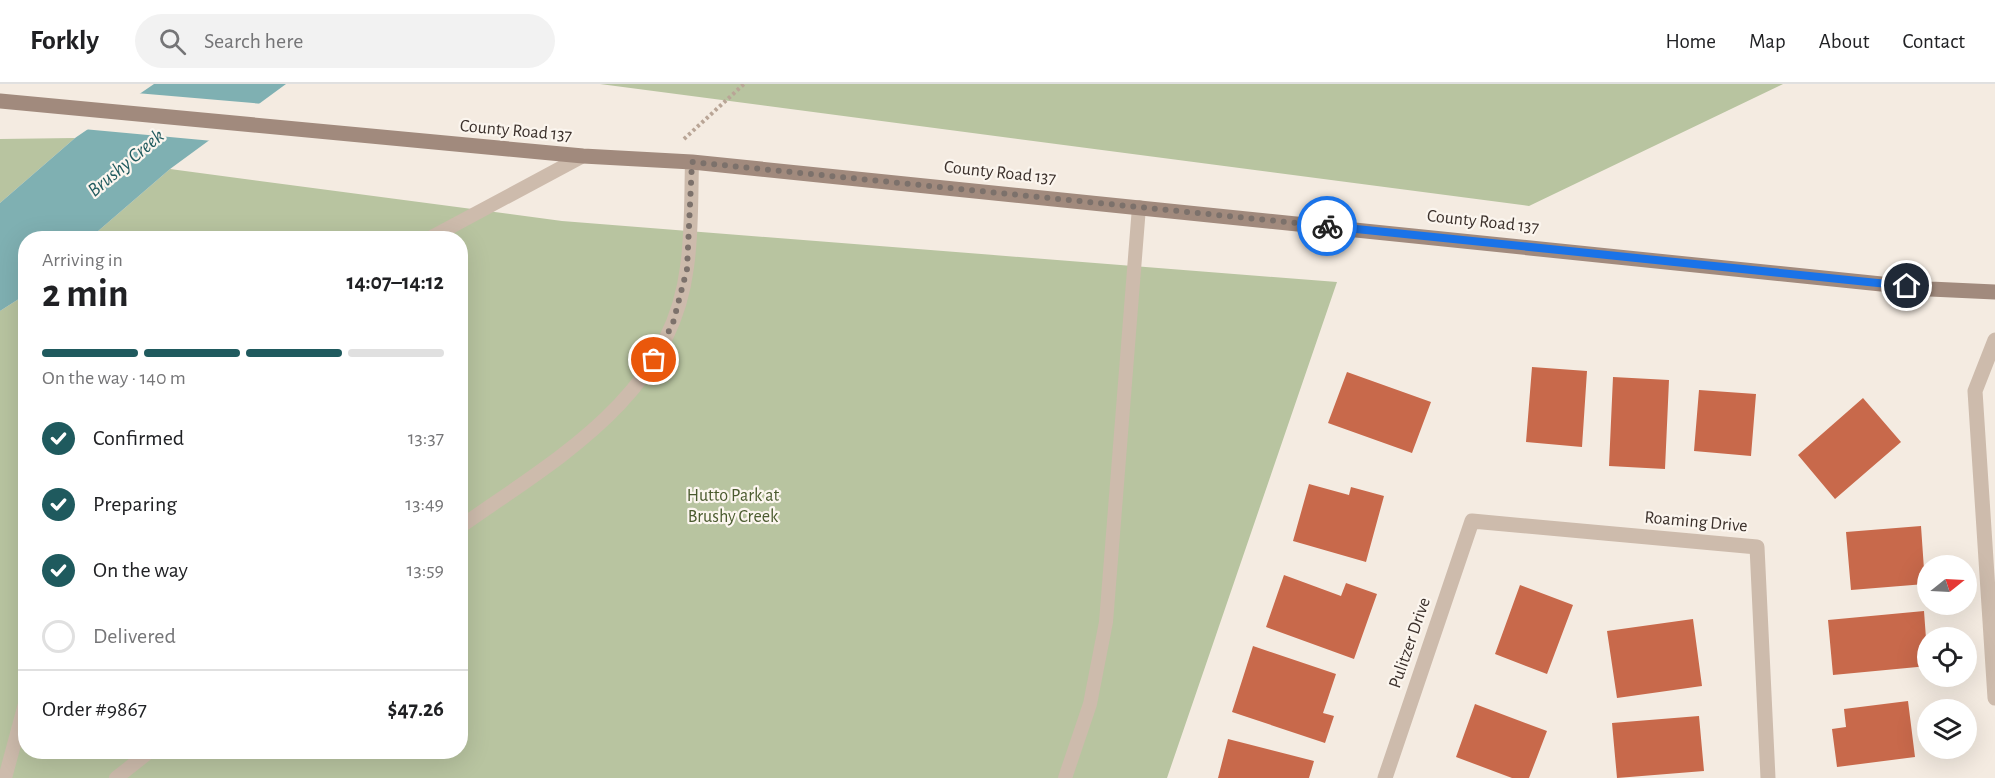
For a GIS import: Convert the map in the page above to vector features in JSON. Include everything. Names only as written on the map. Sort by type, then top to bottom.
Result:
[{"type":"street","name":"County Road 137","points":[[0,101],[375,138],[584,156],[662,159],[1930,288],[1995,292]]},
{"type":"street","points":[[1995,340],[1975,391],[1995,698]]},
{"type":"street","name":"Pulitzer Drive","points":[[1385,778],[1472,520]]},
{"type":"street","name":"Roaming Drive","points":[[1472,520],[1757,547],[1768,778]]},
{"type":"lane","points":[[443,231],[584,156]]},
{"type":"lane","points":[[468,521],[594,432],[645,378],[673,323],[687,269],[692,162]]},
{"type":"lane","points":[[1065,778],[1090,704],[1106,622],[1139,207]]},
{"type":"lane","points":[[5,778],[18,730]]},
{"type":"lane","points":[[116,778],[140,759]]},
{"type":"path","points":[[662,159],[744,84]]},
{"type":"green space","points":[[600,84],[1783,84],[1529,206]]},
{"type":"green space","points":[[75,138],[0,203],[0,139]]},
{"type":"green space","name":"Hutto Park at Brushy Creek","points":[[170,169],[562,221],[1337,282],[1167,778],[0,778],[0,311],[18,299],[18,759],[468,759],[468,231],[98,231]]},
{"type":"water","name":"Brushy Creek","points":[[154,84],[286,84],[170,169],[98,231],[18,231],[18,299],[0,311],[0,203],[75,138]]},
{"type":"pier","points":[[136,93],[264,104],[213,141],[83,129]]},
{"type":"building","points":[[1532,367],[1587,371],[1582,447],[1526,442]]},
{"type":"building","points":[[1347,372],[1431,402],[1412,453],[1328,423]]},
{"type":"building","points":[[1613,377],[1669,380],[1665,469],[1609,466]]},
{"type":"building","points":[[1699,390],[1756,394],[1751,456],[1694,451]]},
{"type":"building","points":[[1863,398],[1901,442],[1835,499],[1798,455]]},
{"type":"building","points":[[1309,484],[1349,495],[1351,487],[1384,496],[1366,562],[1293,541]]},
{"type":"building","points":[[1921,526],[1923,555],[1917,555],[1917,585],[1851,590],[1846,532]]},
{"type":"building","points":[[1284,575],[1341,596],[1346,583],[1377,594],[1354,659],[1266,627]]},
{"type":"building","points":[[1520,585],[1573,605],[1547,674],[1495,654]]},
{"type":"building","points":[[1917,612],[1917,615],[1924,615],[1925,627],[1917,627],[1917,667],[1833,675],[1828,620]]},
{"type":"building","points":[[1693,619],[1702,686],[1617,698],[1607,631]]},
{"type":"building","points":[[1253,646],[1336,674],[1323,713],[1334,716],[1325,743],[1232,712]]},
{"type":"building","points":[[1908,701],[1915,757],[1837,767],[1832,729],[1846,727],[1844,709]]},
{"type":"building","points":[[1475,704],[1547,731],[1529,778],[1512,778],[1456,757]]},
{"type":"building","points":[[1699,716],[1704,771],[1617,778],[1612,723]]},
{"type":"building","points":[[1228,739],[1314,761],[1309,778],[1218,778]]},
{"type":"way so far","points":[[654,360],[673,323],[687,269],[692,162],[1327,226]]},
{"type":"route","points":[[1327,226],[1907,286]]}]
